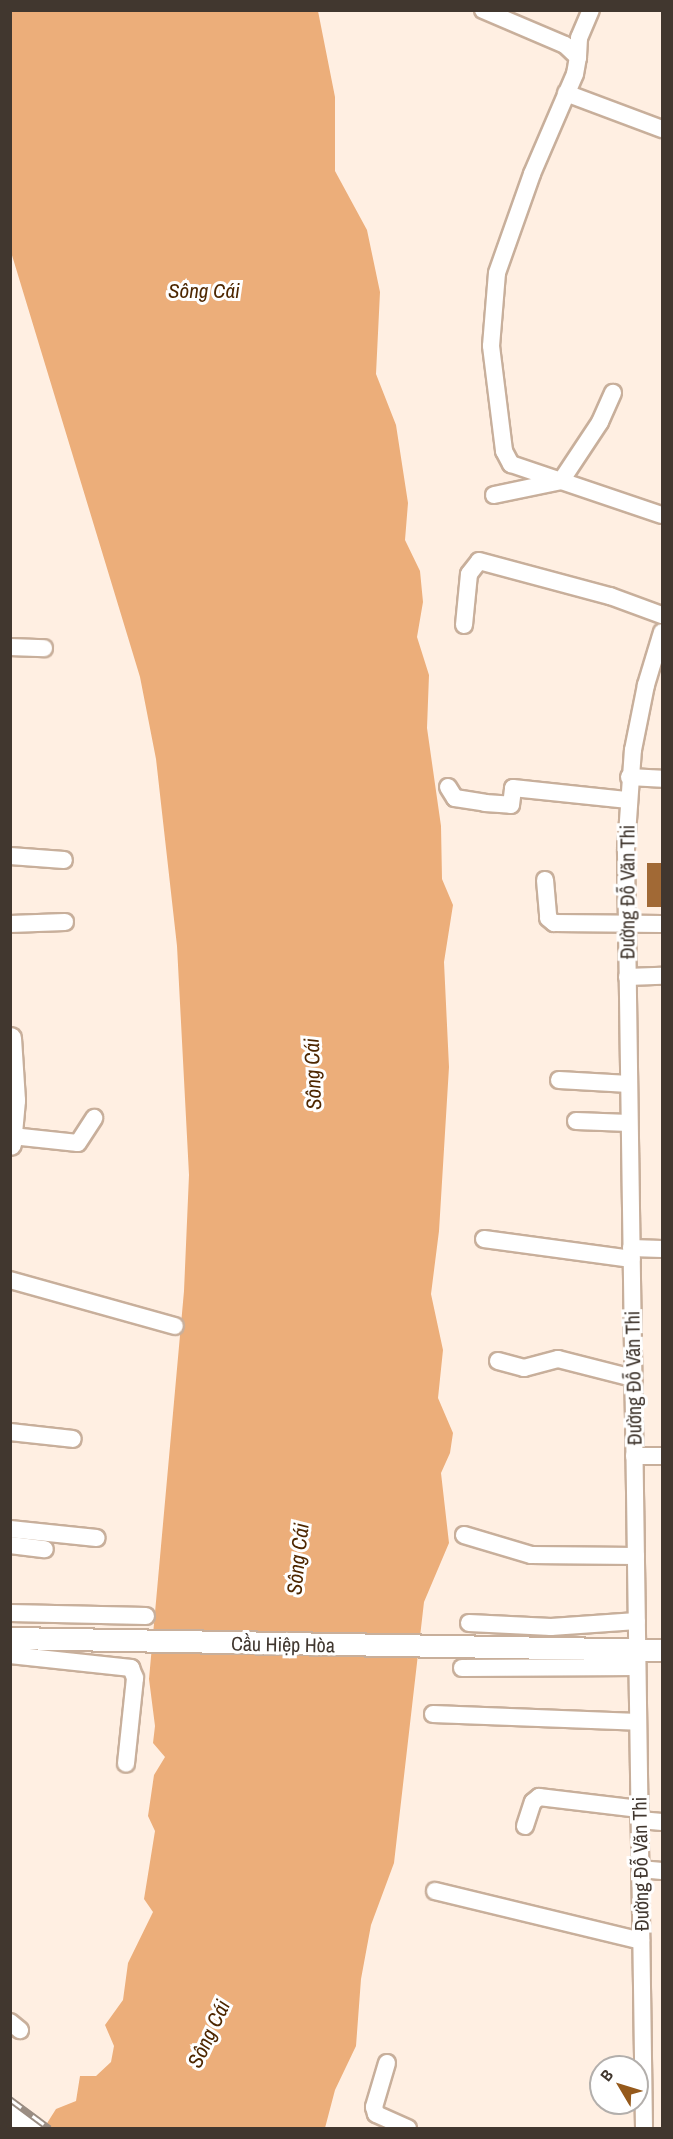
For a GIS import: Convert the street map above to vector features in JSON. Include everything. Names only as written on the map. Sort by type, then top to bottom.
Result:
[{"type":"main road","points":[[10,1038],[12,1129]]},
{"type":"main road","name":"Cầu Hiệp Hòa","points":[[10,1638],[556,1651],[637,1660],[663,1650]]},
{"type":"main road","points":[[10,2112],[32,2128]]},
{"type":"street","points":[[483,10],[565,45],[578,57]]},
{"type":"street","points":[[591,10],[579,38],[578,57],[566,93],[497,273],[491,346],[504,451],[511,464],[663,515]]},
{"type":"street","points":[[566,93],[663,129]]},
{"type":"street","points":[[494,495],[561,481],[600,422],[613,393]]},
{"type":"street","points":[[464,626],[469,574],[479,561],[610,596],[663,615]]},
{"type":"street","name":"Đường Đỗ Văn Thi","points":[[644,2128],[627,977],[627,800],[646,686],[663,633]]},
{"type":"street","points":[[10,647],[44,648]]},
{"type":"street","points":[[630,777],[663,779]]},
{"type":"street","points":[[448,787],[460,800],[485,803],[511,804],[513,788],[627,800]]},
{"type":"street","points":[[10,856],[64,860]]},
{"type":"street","points":[[545,880],[550,921],[604,927],[663,924]]},
{"type":"street","points":[[10,924],[65,922]]},
{"type":"street","points":[[627,977],[663,976]]},
{"type":"street","points":[[559,1080],[629,1084]]},
{"type":"street","points":[[12,1129],[78,1143],[94,1118]]},
{"type":"street","points":[[576,1121],[630,1123]]},
{"type":"street","points":[[484,1239],[632,1254],[663,1249]]},
{"type":"street","points":[[10,1280],[175,1326]]},
{"type":"street","points":[[498,1361],[524,1368],[558,1359],[633,1378]]},
{"type":"street","points":[[10,1432],[73,1439]]},
{"type":"street","points":[[634,1456],[663,1456]]},
{"type":"street","points":[[10,1529],[97,1538]]},
{"type":"street","points":[[464,1535],[531,1555],[636,1556]]},
{"type":"street","points":[[10,1545],[45,1549]]},
{"type":"street","points":[[10,1613],[146,1616]]},
{"type":"street","points":[[470,1623],[551,1627],[637,1622]]},
{"type":"street","points":[[10,1655],[126,1665],[133,1670],[126,1764]]},
{"type":"street","points":[[462,1668],[637,1660]]},
{"type":"street","points":[[433,1714],[638,1722]]},
{"type":"street","points":[[525,1826],[539,1797],[640,1815],[663,1822]]},
{"type":"street","points":[[640,1869],[663,1872]]},
{"type":"street","points":[[435,1892],[641,1941]]},
{"type":"street","points":[[387,2063],[374,2107],[376,2114],[408,2128]]},
{"type":"water","name":"Sông Cái","points":[[10,11],[318,11],[335,97],[335,171],[367,230],[380,292],[376,374],[396,425],[408,503],[405,540],[420,571],[423,602],[417,637],[429,675],[427,728],[441,826],[442,879],[453,905],[444,962],[449,1067],[439,1231],[431,1294],[443,1350],[438,1398],[453,1433],[450,1453],[441,1473],[449,1543],[424,1602],[394,1863],[371,1925],[361,1979],[356,2046],[335,2090],[325,2128],[44,2128],[56,2109],[76,2101],[80,2076],[96,2076],[111,2062],[114,2046],[105,2025],[123,2000],[128,1963],[153,1912],[144,1899],[155,1831],[148,1816],[154,1775],[165,1757],[153,1743],[155,1726],[149,1679],[184,1291],[189,1175],[177,946],[156,759],[140,677],[11,252]]},
{"type":"building","points":[[647,863],[662,863],[662,907],[647,907]]},
{"type":"railway","points":[[10,2099],[49,2128]]}]
